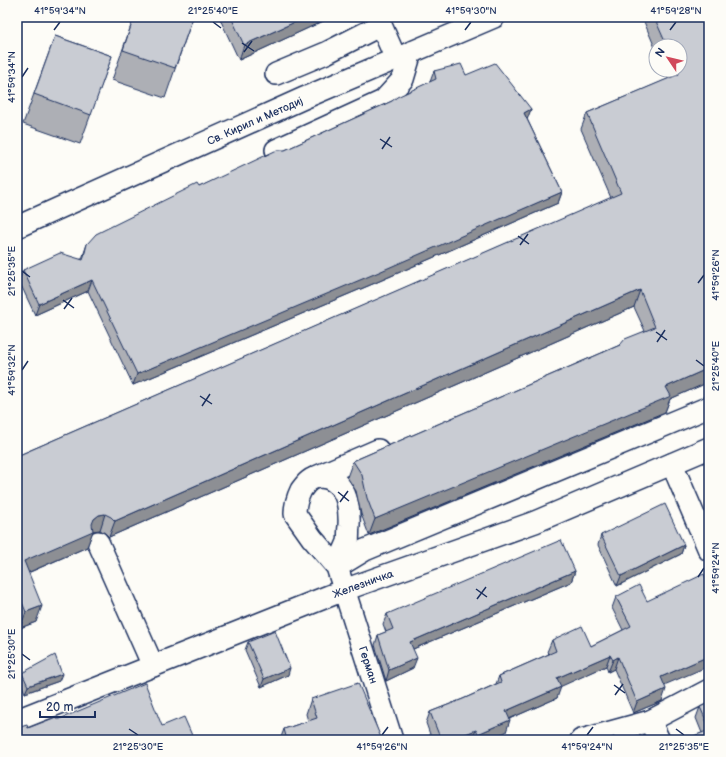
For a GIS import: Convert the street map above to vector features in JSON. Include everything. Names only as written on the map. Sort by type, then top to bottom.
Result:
[{"type":"street","name":"Св. Кирил и Методиј","points":[[17,227],[304,98],[494,17]]},
{"type":"street","points":[[276,74],[326,52],[381,25],[404,56],[403,79],[383,102],[276,150]]},
{"type":"street","points":[[337,567],[365,550],[709,407]]},
{"type":"street","points":[[337,567],[294,514],[296,500],[304,486],[313,478],[393,443]]},
{"type":"street","name":"Железничка","points":[[17,720],[344,590],[534,522],[709,448]]},
{"type":"street","points":[[672,464],[709,550]]},
{"type":"street","points":[[316,477],[329,478],[337,484],[344,492],[349,506],[348,542],[337,567]]},
{"type":"street","points":[[98,542],[153,666]]},
{"type":"street","name":"Герман","points":[[337,567],[392,740]]},
{"type":"street","points":[[581,740],[616,736],[709,690]]},
{"type":"street","points":[[650,720],[659,740]]},
{"type":"building","points":[[134,17],[193,17],[175,68],[123,50]]},
{"type":"building","points":[[231,17],[306,17],[244,45]]},
{"type":"building","points":[[654,17],[709,17],[709,368],[666,387],[671,396],[375,519],[367,498],[362,475],[353,461],[620,345],[625,339],[655,327],[640,290],[115,521],[105,514],[99,515],[94,519],[92,524],[93,531],[24,561],[42,606],[26,612],[17,590],[17,456],[621,193],[587,113],[670,78],[688,78],[688,38],[663,38]]},
{"type":"building","points":[[55,36],[112,56],[91,115],[34,94]]},
{"type":"building","points":[[495,63],[531,109],[524,113],[562,192],[379,272],[137,374],[92,280],[39,304],[23,270],[60,253],[83,260],[87,244],[96,234],[197,184],[199,187],[277,150],[285,150],[392,101],[397,97],[436,79],[434,71],[461,64],[466,75]]},
{"type":"building","points":[[665,504],[684,545],[621,576],[601,535]]},
{"type":"building","points":[[561,540],[575,571],[410,642],[417,658],[389,670],[378,635],[393,629],[387,614]]},
{"type":"building","points":[[704,574],[709,586],[709,656],[661,677],[666,689],[637,702],[618,657],[613,660],[610,655],[557,678],[561,687],[506,711],[510,720],[478,734],[476,730],[450,740],[441,740],[430,712],[501,682],[499,676],[556,651],[552,640],[582,626],[591,646],[631,626],[616,597],[639,585],[647,601]]},
{"type":"building","points":[[275,631],[290,668],[264,679],[248,642]]},
{"type":"building","points":[[55,655],[62,674],[28,686],[22,673]]},
{"type":"building","points":[[145,683],[162,726],[184,717],[194,740],[17,740],[17,728],[27,725],[28,728],[56,717],[57,720]]},
{"type":"building","points":[[358,683],[382,740],[287,740],[284,729],[317,718],[311,699]]},
{"type":"building","points":[[709,703],[709,727],[700,707]]},
{"type":"building","points":[[709,730],[709,740],[695,740],[694,736]]},
{"type":"building","points":[[614,737],[615,740],[608,740]]}]
